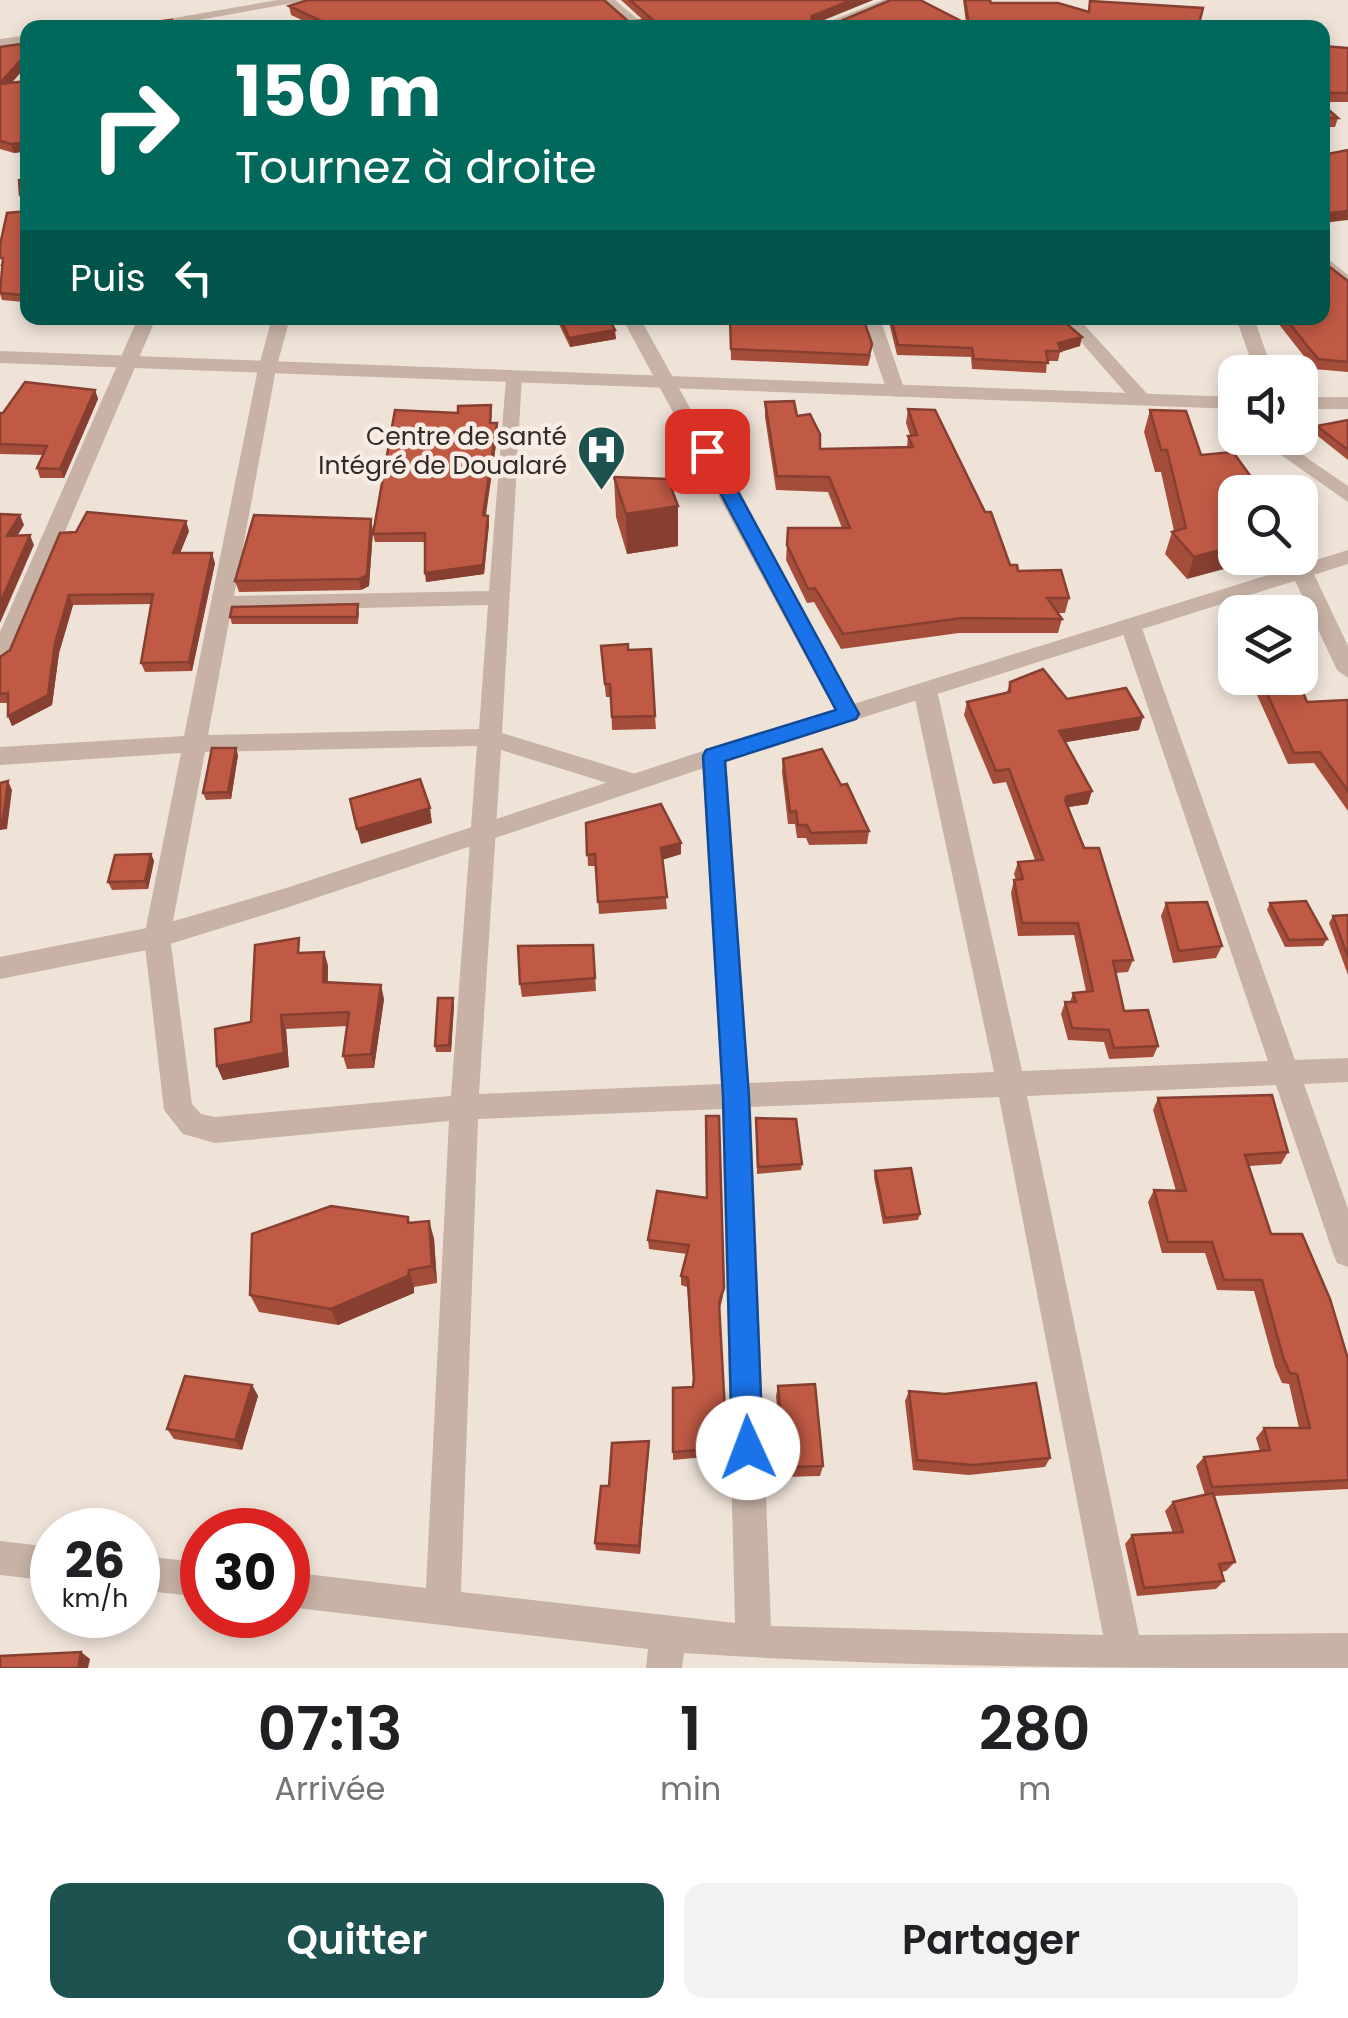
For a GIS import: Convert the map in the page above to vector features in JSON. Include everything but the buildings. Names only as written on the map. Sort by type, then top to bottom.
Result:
[{"type":"street","points":[[230,6],[303,0]]},
{"type":"street","points":[[607,0],[631,20]]},
{"type":"street","points":[[842,20],[896,0]]},
{"type":"street","points":[[1330,266],[1348,285]]},
{"type":"street","points":[[0,658],[144,325]]},
{"type":"street","points":[[279,325],[220,604],[157,936],[178,1110],[193,1125],[215,1130],[464,1106],[1011,1087],[1348,1070]]},
{"type":"street","points":[[635,325],[672,385],[848,714]]},
{"type":"street","points":[[873,325],[896,391]]},
{"type":"street","points":[[1075,325],[1144,401]]},
{"type":"street","points":[[1247,325],[1258,355]]},
{"type":"street","points":[[0,357],[1218,406]]},
{"type":"street","points":[[443,1608],[464,1106],[486,737],[514,379]]},
{"type":"street","points":[[1318,403],[1348,403]]},
{"type":"street","points":[[1290,455],[1348,496]]},
{"type":"street","points":[[1318,567],[1348,557]]},
{"type":"street","points":[[0,968],[157,936],[1292,575]]},
{"type":"street","points":[[1303,575],[1348,670]]},
{"type":"street","points":[[220,604],[498,598]]},
{"type":"street","points":[[1132,625],[1348,1252]]},
{"type":"street","points":[[924,690],[1011,1087],[1125,1655]]},
{"type":"street","points":[[0,756],[194,744],[486,737],[633,782]]},
{"type":"street","points":[[714,756],[736,1097],[754,1643]]},
{"type":"street","points":[[0,1558],[30,1561]]},
{"type":"street","points":[[310,1593],[443,1608],[666,1652],[754,1643],[1048,1661],[1125,1655],[1348,1651]]},
{"type":"place","name":"Centre de santé Intégré de Doualaré","points":[[602,492]]},
{"type":"route","points":[[707,451],[848,714],[714,756],[736,1097],[748,1448]]}]
